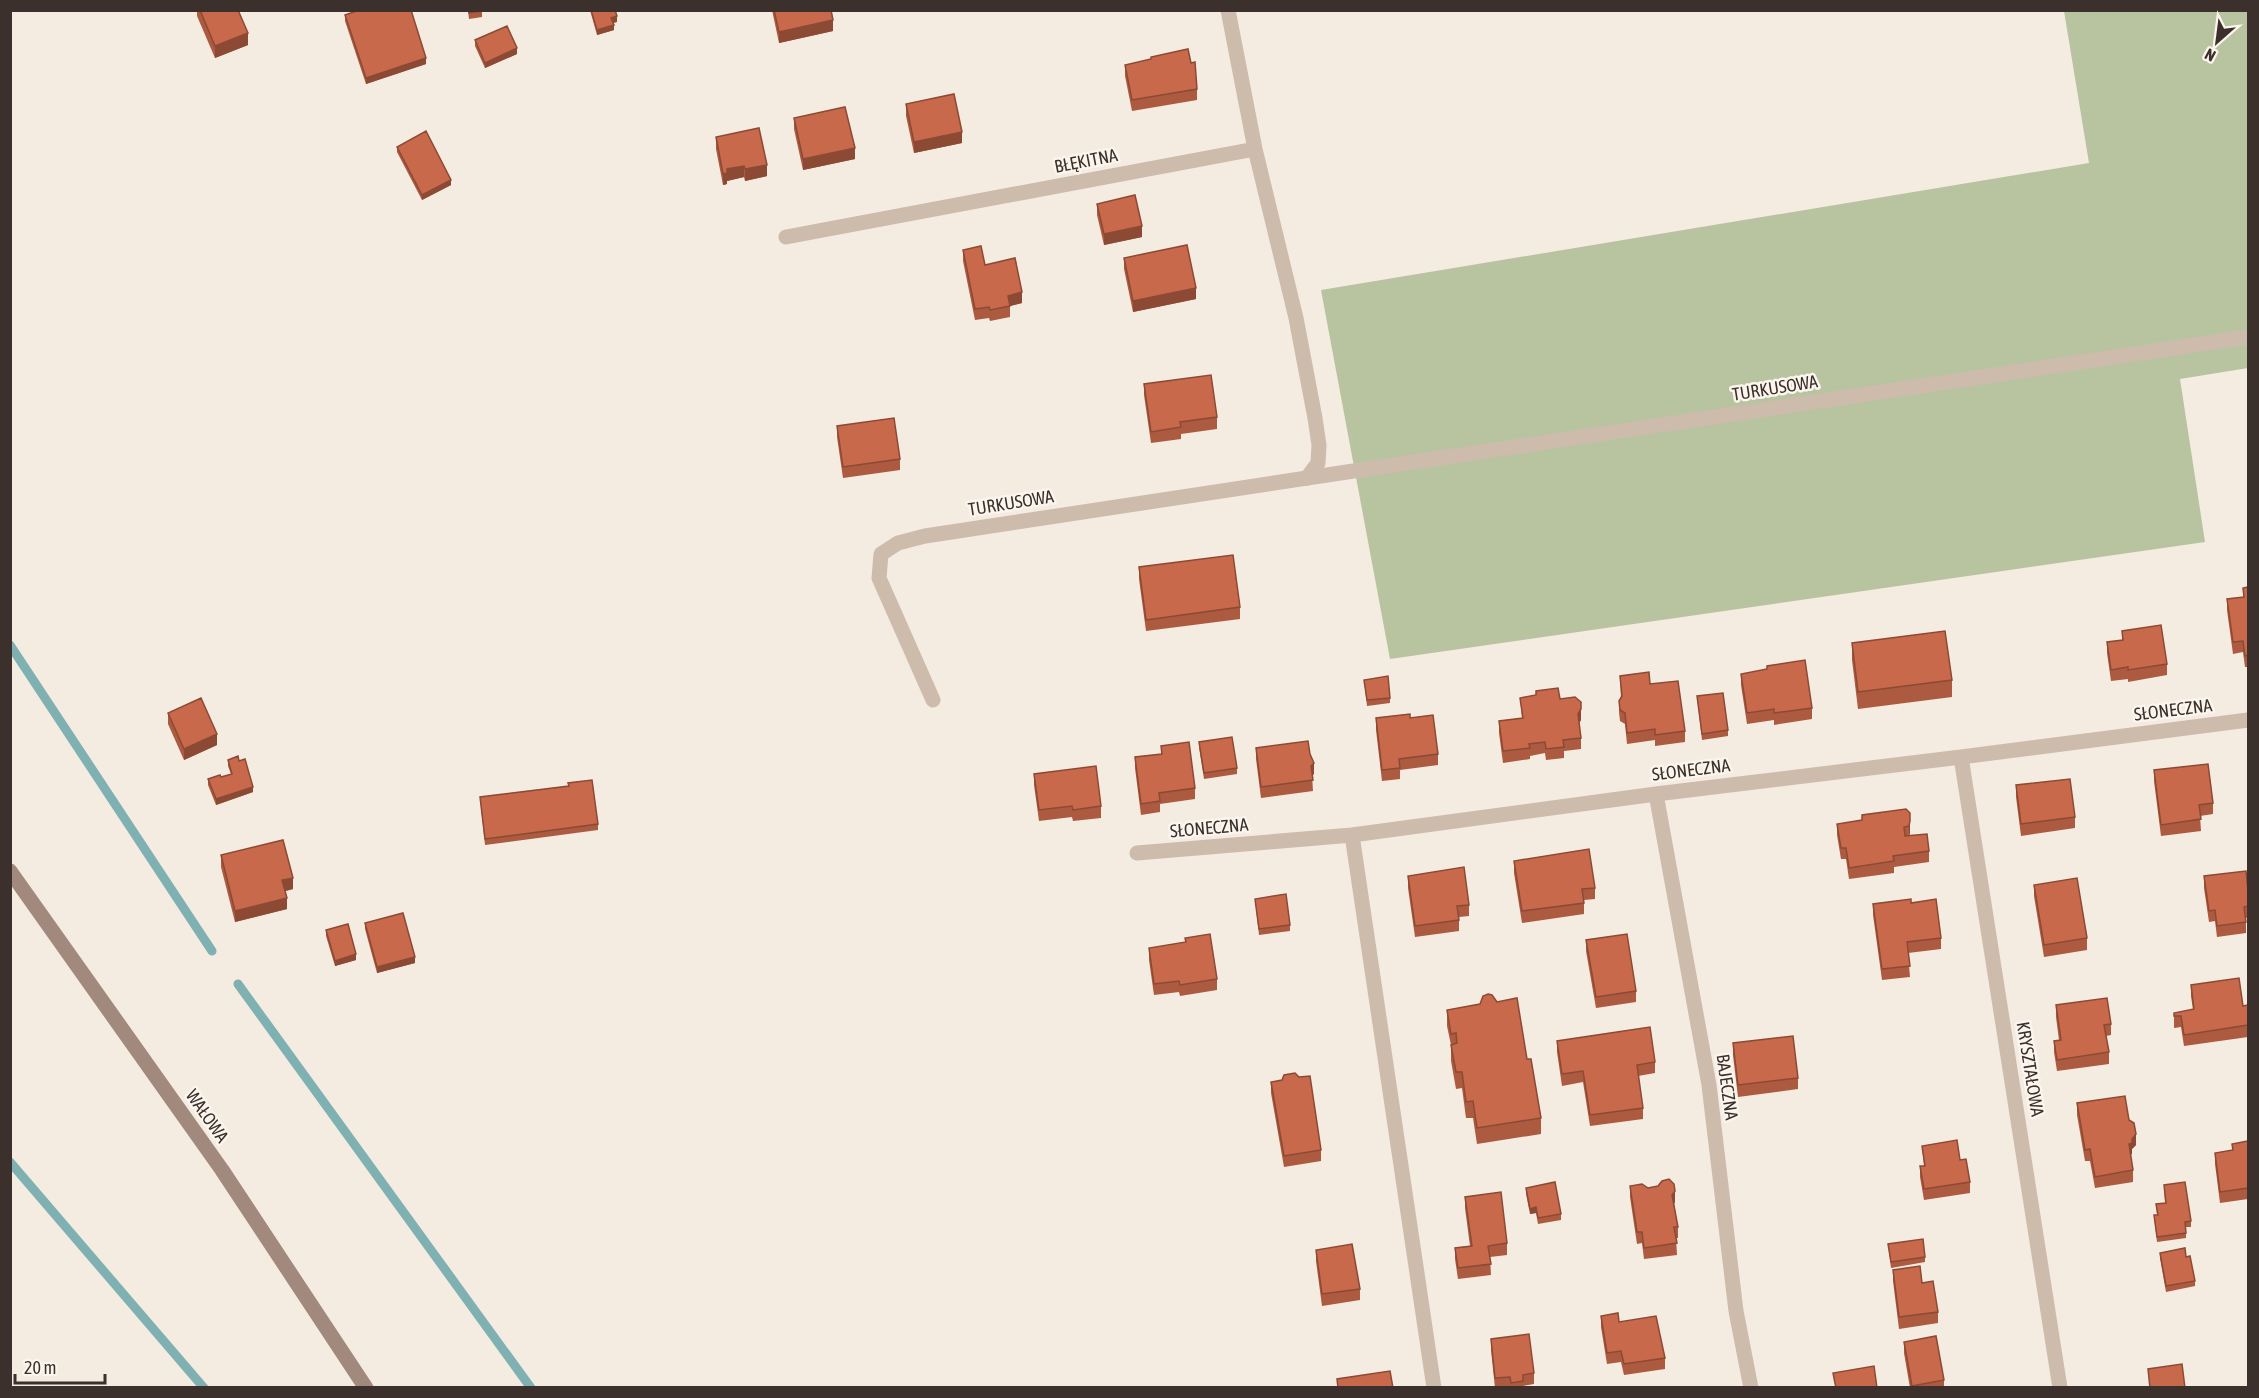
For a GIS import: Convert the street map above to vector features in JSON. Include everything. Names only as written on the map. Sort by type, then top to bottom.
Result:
[{"type":"street","points":[[1228,10],[1255,149],[1296,318],[1316,427],[1318,463],[1307,478]]},
{"type":"street","name":"BŁĘKITNA","points":[[786,237],[1255,149]]},
{"type":"street","name":"TURKUSOWA","points":[[933,700],[879,578],[881,554],[898,543],[925,536],[2248,337]]},
{"type":"street","name":"SŁONECZNA","points":[[1137,853],[1352,835],[1656,794],[2248,720]]},
{"type":"street","name":"KRYSZTAŁOWA","points":[[1961,757],[2060,1388]]},
{"type":"street","name":"BAJECZNA","points":[[1656,794],[1709,1085],[1736,1311],[1751,1388]]},
{"type":"street","points":[[1352,835],[1434,1388]]},
{"type":"street","name":"WAŁOWA","points":[[10,871],[222,1170],[366,1388]]},
{"type":"green space","points":[[2064,11],[2248,11],[2248,368],[2180,379],[2205,542],[1390,659],[1321,290],[2089,163]]},
{"type":"building","points":[[200,10],[238,10],[248,33],[215,46]]},
{"type":"building","points":[[359,10],[411,10],[426,58],[366,78],[345,15]]},
{"type":"building","points":[[469,10],[482,10],[482,11],[469,13]]},
{"type":"building","points":[[591,10],[615,10],[617,16],[611,18],[614,25],[597,30]]},
{"type":"building","points":[[774,10],[831,10],[833,20],[779,32]]},
{"type":"building","points":[[507,26],[517,48],[485,63],[475,40]]},
{"type":"building","points":[[1188,49],[1191,63],[1195,62],[1197,89],[1132,100],[1125,65]]},
{"type":"building","points":[[954,94],[962,132],[914,142],[906,104]]},
{"type":"building","points":[[845,107],[855,148],[803,159],[794,118]]},
{"type":"building","points":[[759,128],[767,165],[727,169],[727,173],[723,174],[716,137]]},
{"type":"building","points":[[426,131],[451,180],[422,195],[397,147]]},
{"type":"building","points":[[1135,195],[1142,226],[1104,234],[1097,204]]},
{"type":"building","points":[[1187,245],[1196,288],[1133,301],[1124,258]]},
{"type":"building","points":[[981,246],[985,265],[1015,258],[1022,292],[1008,296],[1010,306],[990,310],[989,307],[975,309],[963,250]]},
{"type":"building","points":[[1211,375],[1217,417],[1180,422],[1181,427],[1151,432],[1144,384]]},
{"type":"building","points":[[894,418],[900,459],[843,467],[837,426]]},
{"type":"building","points":[[1233,555],[1240,607],[1146,620],[1139,567]]},
{"type":"building","points":[[2248,587],[2248,655],[2245,656],[2243,641],[2233,642],[2227,599],[2244,597],[2243,588]]},
{"type":"building","points":[[2161,625],[2167,664],[2128,670],[2128,667],[2111,670],[2107,642],[2123,640],[2122,631]]},
{"type":"building","points":[[1945,631],[1952,680],[1858,692],[1852,643]]},
{"type":"building","points":[[1805,660],[1812,708],[1774,713],[1774,709],[1747,713],[1741,674],[1767,669],[1767,666]]},
{"type":"building","points":[[1649,672],[1650,684],[1678,681],[1685,731],[1655,735],[1655,729],[1627,733],[1625,713],[1620,710],[1619,701],[1622,696],[1620,676]]},
{"type":"building","points":[[1388,676],[1390,698],[1367,700],[1364,680]]},
{"type":"building","points":[[1558,688],[1560,699],[1575,697],[1581,702],[1578,714],[1581,738],[1563,740],[1564,747],[1546,749],[1545,742],[1529,744],[1530,748],[1503,751],[1499,721],[1523,718],[1520,698],[1536,695],[1536,691]]},
{"type":"building","points":[[1723,693],[1728,730],[1702,734],[1697,696]]},
{"type":"building","points":[[201,698],[217,734],[184,749],[168,713]]},
{"type":"building","points":[[1410,714],[1410,718],[1433,715],[1438,754],[1399,759],[1400,768],[1382,770],[1376,718]]},
{"type":"building","points":[[1232,737],[1237,768],[1204,773],[1199,742]]},
{"type":"building","points":[[1308,741],[1314,763],[1311,766],[1313,780],[1261,787],[1256,748]]},
{"type":"building","points":[[1189,742],[1195,788],[1159,793],[1160,801],[1141,804],[1135,757],[1162,754],[1161,746]]},
{"type":"building","points":[[238,756],[239,761],[245,759],[253,787],[216,799],[208,779],[232,774],[228,760]]},
{"type":"building","points":[[2208,764],[2213,803],[2199,805],[2201,819],[2161,825],[2154,770]]},
{"type":"building","points":[[1096,766],[1101,806],[1073,810],[1072,806],[1039,810],[1034,774]]},
{"type":"building","points":[[2070,779],[2075,817],[2021,824],[2016,785]]},
{"type":"building","points":[[592,780],[598,824],[485,839],[480,797],[569,786],[568,783]]},
{"type":"building","points":[[1906,809],[1910,813],[1910,821],[1909,826],[1904,827],[1905,836],[1927,834],[1929,851],[1893,856],[1894,861],[1849,868],[1846,848],[1841,848],[1837,824],[1862,820],[1862,815]]},
{"type":"building","points":[[283,840],[293,878],[282,880],[287,898],[235,911],[221,855]]},
{"type":"building","points":[[1589,849],[1595,888],[1582,889],[1584,903],[1522,911],[1514,861]]},
{"type":"building","points":[[1464,867],[1469,905],[1457,906],[1459,920],[1415,926],[1408,876]]},
{"type":"building","points":[[2246,871],[2248,906],[2244,907],[2246,922],[2217,926],[2215,910],[2209,911],[2204,876]]},
{"type":"building","points":[[2077,878],[2087,938],[2044,945],[2034,885]]},
{"type":"building","points":[[1286,894],[1290,925],[1259,929],[1255,899]]},
{"type":"building","points":[[1911,899],[1911,903],[1936,899],[1941,938],[1907,942],[1910,966],[1882,969],[1873,904]]},
{"type":"building","points":[[403,913],[415,957],[377,967],[365,923]]},
{"type":"building","points":[[348,924],[356,954],[335,961],[326,930]]},
{"type":"building","points":[[1210,934],[1217,979],[1180,985],[1179,981],[1154,984],[1149,948],[1186,942],[1185,938]]},
{"type":"building","points":[[1627,934],[1636,991],[1596,997],[1586,940]]},
{"type":"building","points":[[2239,978],[2243,1006],[2248,1005],[2248,1025],[2184,1035],[2181,1016],[2174,1016],[2174,1013],[2194,1009],[2191,985]]},
{"type":"building","points":[[1492,995],[1497,1002],[1517,998],[1527,1059],[1531,1059],[1541,1118],[1477,1128],[1473,1101],[1466,1102],[1462,1072],[1456,1072],[1451,1045],[1457,1043],[1456,1033],[1451,1034],[1447,1010],[1480,1004],[1483,996]]},
{"type":"building","points":[[2107,998],[2111,1024],[2104,1025],[2109,1052],[2057,1060],[2054,1041],[2061,1040],[2056,1005]]},
{"type":"building","points":[[1650,1027],[1655,1062],[1637,1065],[1643,1108],[1590,1115],[1583,1071],[1562,1074],[1557,1041]]},
{"type":"building","points":[[1793,1036],[1798,1078],[1738,1085],[1733,1043]]},
{"type":"building","points":[[1295,1073],[1299,1077],[1310,1076],[1321,1150],[1284,1156],[1271,1082],[1282,1080],[1284,1075]]},
{"type":"building","points":[[2125,1096],[2129,1120],[2134,1123],[2136,1134],[2132,1143],[2129,1144],[2133,1170],[2095,1177],[2090,1149],[2085,1150],[2077,1103]]},
{"type":"building","points":[[1957,1140],[1960,1160],[1966,1159],[1970,1182],[1924,1189],[1920,1166],[1925,1166],[1922,1146]]},
{"type":"building","points":[[2248,1141],[2248,1188],[2220,1192],[2215,1153],[2233,1150],[2232,1144]]},
{"type":"building","points":[[1669,1179],[1674,1184],[1675,1191],[1672,1195],[1678,1227],[1674,1227],[1677,1243],[1644,1248],[1642,1232],[1637,1232],[1630,1186],[1642,1184],[1648,1188],[1658,1186],[1662,1181]]},
{"type":"building","points":[[1555,1182],[1561,1214],[1538,1218],[1536,1207],[1530,1209],[1526,1188]]},
{"type":"building","points":[[2185,1182],[2191,1221],[2185,1222],[2186,1233],[2157,1237],[2154,1215],[2158,1215],[2156,1204],[2166,1203],[2164,1185]]},
{"type":"building","points":[[1501,1192],[1507,1243],[1488,1246],[1491,1264],[1458,1268],[1455,1248],[1472,1246],[1465,1197]]},
{"type":"building","points":[[1923,1239],[1925,1257],[1891,1262],[1888,1244]]},
{"type":"building","points":[[1352,1244],[1360,1289],[1322,1294],[1316,1250]]},
{"type":"building","points":[[2185,1248],[2186,1257],[2190,1256],[2195,1281],[2166,1286],[2160,1253]]},
{"type":"building","points":[[1920,1266],[1922,1283],[1933,1281],[1938,1312],[1899,1317],[1893,1270]]},
{"type":"building","points":[[1618,1313],[1619,1322],[1656,1316],[1665,1358],[1624,1364],[1621,1351],[1607,1353],[1601,1316]]},
{"type":"building","points":[[1529,1334],[1534,1373],[1523,1375],[1523,1381],[1511,1383],[1510,1377],[1495,1378],[1491,1339]]},
{"type":"building","points":[[1936,1336],[1944,1380],[1912,1386],[1904,1342]]},
{"type":"building","points":[[2182,1364],[2185,1388],[2150,1388],[2148,1369]]},
{"type":"building","points":[[1874,1366],[1877,1388],[1836,1388],[1833,1373]]},
{"type":"building","points":[[1390,1371],[1393,1388],[1338,1388],[1337,1379]]},
{"type":"waterway","points":[[10,645],[212,951]]},
{"type":"waterway","points":[[238,984],[531,1388]]},
{"type":"waterway","points":[[10,1162],[204,1388]]}]
